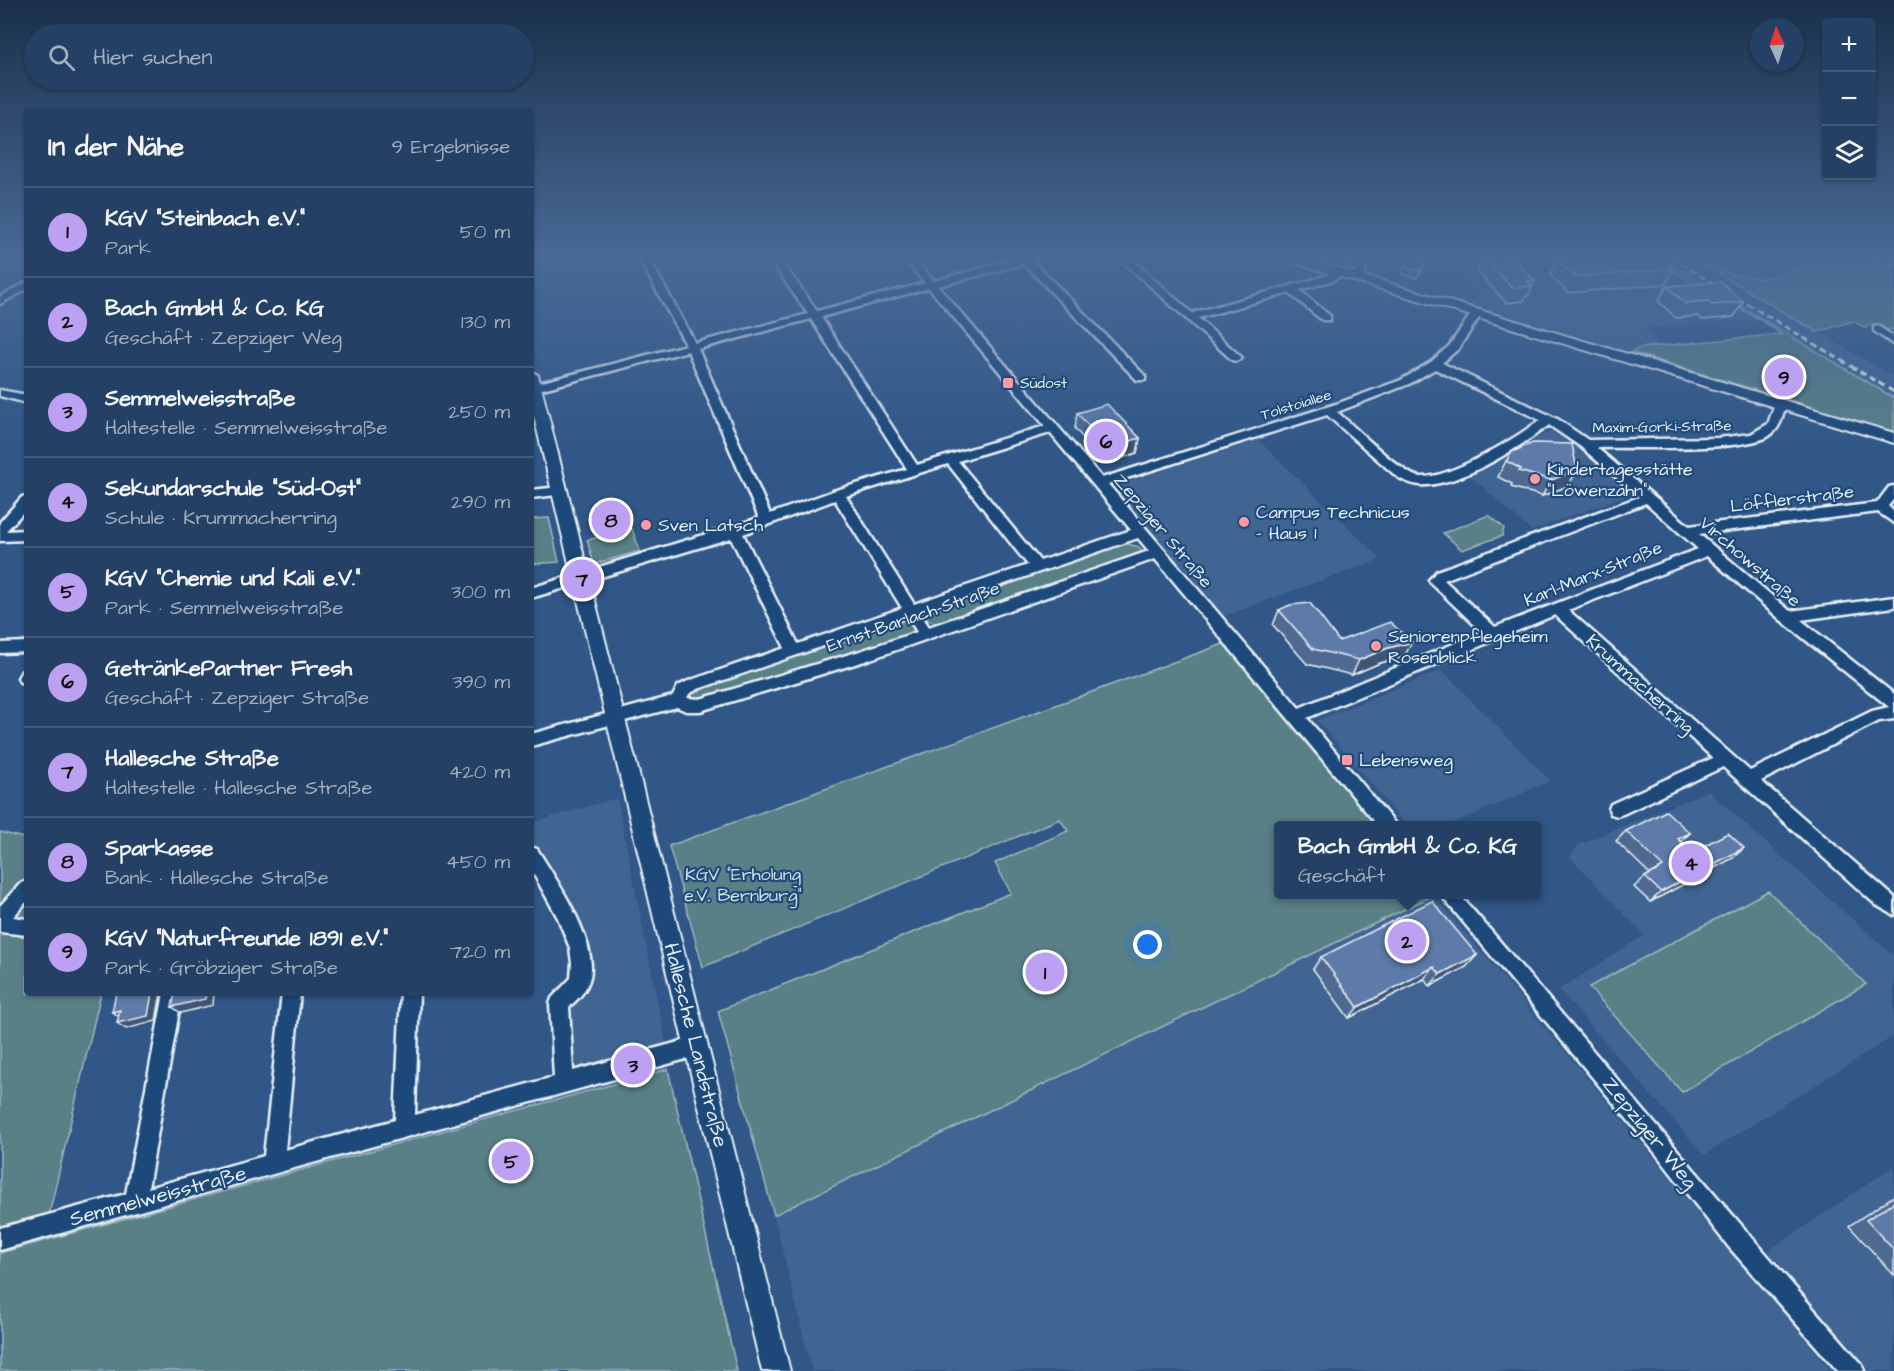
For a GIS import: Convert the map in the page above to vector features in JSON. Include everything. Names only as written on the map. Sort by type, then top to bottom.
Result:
[{"type":"main road","points":[[1504,322],[1894,438]]},
{"type":"main road","name":"Hallesche Landstraße","points":[[534,392],[776,1371]]},
{"type":"street","points":[[679,322],[692,347],[754,497],[767,521]]},
{"type":"street","points":[[534,384],[787,322]]},
{"type":"street","points":[[819,322],[914,470]]},
{"type":"street","name":"Zepziger Straße","points":[[964,322],[1296,716]]},
{"type":"street","points":[[1088,322],[1141,378]]},
{"type":"street","points":[[1196,322],[1236,358]]},
{"type":"street","name":"Tolstoiallee","points":[[1098,483],[1329,411],[1406,382],[1435,364],[1454,347],[1471,322]]},
{"type":"street","points":[[1878,329],[1894,342]]},
{"type":"street","name":"Maxim-Gorki-Straße","points":[[1435,364],[1548,420],[1585,444],[1718,442],[1752,438],[1764,434],[1774,426],[1780,404]]},
{"type":"street","points":[[0,393],[24,398]]},
{"type":"street","points":[[1329,411],[1400,473],[1411,479],[1428,482],[1473,465],[1538,429],[1548,420]]},
{"type":"street","points":[[534,592],[735,532],[838,494],[1052,428]]},
{"type":"street","name":"Virchowstraße","points":[[1585,444],[1787,617],[1894,703]]},
{"type":"street","points":[[950,459],[1008,534],[1025,541],[1037,567]]},
{"type":"street","name":"Löfflerstraße","points":[[1687,531],[1881,507],[1894,490]]},
{"type":"street","points":[[534,494],[560,491]]},
{"type":"street","points":[[838,494],[926,634]]},
{"type":"street","points":[[1493,634],[1436,580],[1442,574],[1648,498]]},
{"type":"street","points":[[0,530],[24,503]]},
{"type":"street","points":[[1881,507],[1894,519]]},
{"type":"street","points":[[735,532],[794,651]]},
{"type":"street","name":"Ernst-Barlach-Straße","points":[[679,700],[683,690],[693,685],[1140,532]]},
{"type":"street","points":[[0,536],[24,535]]},
{"type":"street","name":"Karl-Marx-Straße","points":[[1296,716],[1493,634],[1708,550]]},
{"type":"street","name":"Ernst-Barlach-Straße","points":[[534,739],[679,700],[687,705],[700,705],[860,657],[1158,553]]},
{"type":"street","points":[[1787,617],[1894,602]]},
{"type":"street","name":"Krummacherring","points":[[1557,609],[1882,900],[1894,907]]},
{"type":"street","points":[[0,648],[24,647]]},
{"type":"street","points":[[1747,780],[1877,715],[1894,713]]},
{"type":"street","points":[[1296,716],[1386,821]]},
{"type":"street","points":[[1617,809],[1723,759]]},
{"type":"street","points":[[534,860],[575,935],[583,962],[581,978],[574,990],[558,1004],[564,1084]]},
{"type":"street","points":[[0,919],[24,892]]},
{"type":"street","name":"Zepziger Weg","points":[[1452,899],[1664,1148],[1736,1238],[1853,1371]]},
{"type":"street","points":[[0,924],[24,927]]},
{"type":"street","points":[[135,1201],[171,996]]},
{"type":"street","points":[[273,1164],[291,996]]},
{"type":"street","points":[[405,1128],[410,996]]},
{"type":"street","name":"Semmelweisstraße","points":[[0,1239],[697,1047]]},
{"type":"shaded area","points":[[1529,322],[1721,322],[1644,328],[1661,346],[1640,348],[1631,352]]},
{"type":"shaded area","points":[[1769,322],[1801,322],[1894,377],[1894,398]]},
{"type":"shaded area","points":[[1554,430],[1580,447],[1633,493],[1531,531],[1464,470]]},
{"type":"shaded area","name":"Campus Technicus - Haus 1","points":[[1258,440],[1381,559],[1224,616],[1114,486]]},
{"type":"shaded area","points":[[1442,670],[1550,781],[1459,821],[1403,821],[1317,720]]},
{"type":"shaded area","points":[[1708,791],[1894,956],[1894,1036],[1704,1155],[1559,990],[1644,935],[1570,857],[1578,845]]},
{"type":"shaded area","points":[[617,798],[666,1044],[570,1072],[563,1003],[582,991],[592,968],[585,939],[534,845],[534,822]]},
{"type":"shaded area","points":[[1426,899],[1437,899],[1832,1371],[812,1371],[774,1215]]},
{"type":"shaded area","points":[[1894,1166],[1894,1371],[1870,1371],[1768,1251]]},
{"type":"green space","points":[[1763,322],[1768,322],[1894,398],[1894,432],[1631,352],[1640,348],[1781,334]]},
{"type":"green space","points":[[1800,322],[1850,322],[1817,332]]},
{"type":"green space","points":[[1855,322],[1894,322],[1894,329],[1887,330],[1871,324],[1866,328]]},
{"type":"green space","points":[[1489,515],[1504,528],[1502,536],[1462,550],[1443,533]]},
{"type":"green space","points":[[549,518],[559,562],[534,564],[534,519]]},
{"type":"green space","points":[[632,529],[640,551],[594,564],[587,540]]},
{"type":"green space","points":[[1124,543],[1139,547],[1142,552],[1139,556],[938,624],[928,620],[925,615],[927,610]]},
{"type":"green space","points":[[902,620],[917,626],[916,632],[712,699],[693,700],[690,693],[695,688]]},
{"type":"green space","name":"KGV \"Erholung e.V. Bernburg\"","points":[[1226,643],[1374,821],[1274,821],[1274,899],[1426,899],[774,1215],[718,1011],[1011,893],[995,863],[1068,831],[1060,819],[703,967],[669,846]]},
{"type":"green space","points":[[0,832],[24,838],[24,885],[0,912]]},
{"type":"green space","points":[[1768,891],[1866,984],[1682,1092],[1589,987]]},
{"type":"green space","points":[[24,902],[24,996],[100,996],[48,1219],[0,1232],[0,930]]},
{"type":"green space","points":[[668,1069],[737,1371],[0,1371],[0,1253]]},
{"type":"building","points":[[1107,404],[1140,438],[1108,448],[1077,413]]},
{"type":"building","points":[[1533,443],[1572,444],[1577,470],[1551,480],[1519,471],[1521,469],[1506,461],[1512,452]]},
{"type":"building","points":[[1310,603],[1339,641],[1390,622],[1412,642],[1388,648],[1359,660],[1313,649],[1279,610],[1290,605]]},
{"type":"building","points":[[1666,811],[1690,833],[1678,839],[1692,852],[1728,833],[1744,848],[1661,892],[1645,877],[1663,867],[1626,831]]},
{"type":"building","points":[[1432,901],[1477,955],[1440,974],[1434,967],[1358,1007],[1321,957]]},
{"type":"building","points":[[115,996],[151,996],[148,1016],[117,1023],[120,1010],[112,1012]]},
{"type":"building","points":[[174,996],[206,996],[205,999],[172,1007]]},
{"type":"building","points":[[1894,1202],[1894,1250],[1866,1220]]},
{"type":"railway","points":[[1777,322],[1894,392]]},
{"type":"place","name":"KGV \"Naturfreunde 1891 e.V.\"","points":[[1784,377]]},
{"type":"place","name":"Südost","points":[[1008,383]]},
{"type":"place","name":"GetränkePartner Fresh","points":[[1106,441]]},
{"type":"place","name":"Kindertagesstätte \"Löwenzahn\"","points":[[1535,479]]},
{"type":"place","name":"Sparkasse","points":[[611,520]]},
{"type":"place","name":"Campus Technicus - Haus 1","points":[[1244,522]]},
{"type":"place","name":"Sven Latsch","points":[[646,525]]},
{"type":"place","name":"Hallesche Straße","points":[[582,579]]},
{"type":"place","name":"Seniorenpflegeheim Rosenblick","points":[[1376,646]]},
{"type":"place","name":"Lebensweg","points":[[1347,760]]},
{"type":"place","name":"Sekundarschule \"Süd-Ost\"","points":[[1691,863]]},
{"type":"place","name":"Bach GmbH & Co. KG","points":[[1407,941]]},
{"type":"place","name":"KGV \"Steinbach e.V.\"","points":[[1045,972]]},
{"type":"place","name":"Semmelweisstraße","points":[[633,1065]]},
{"type":"place","name":"KGV \"Chemie und Kali e.V.\"","points":[[511,1161]]}]
